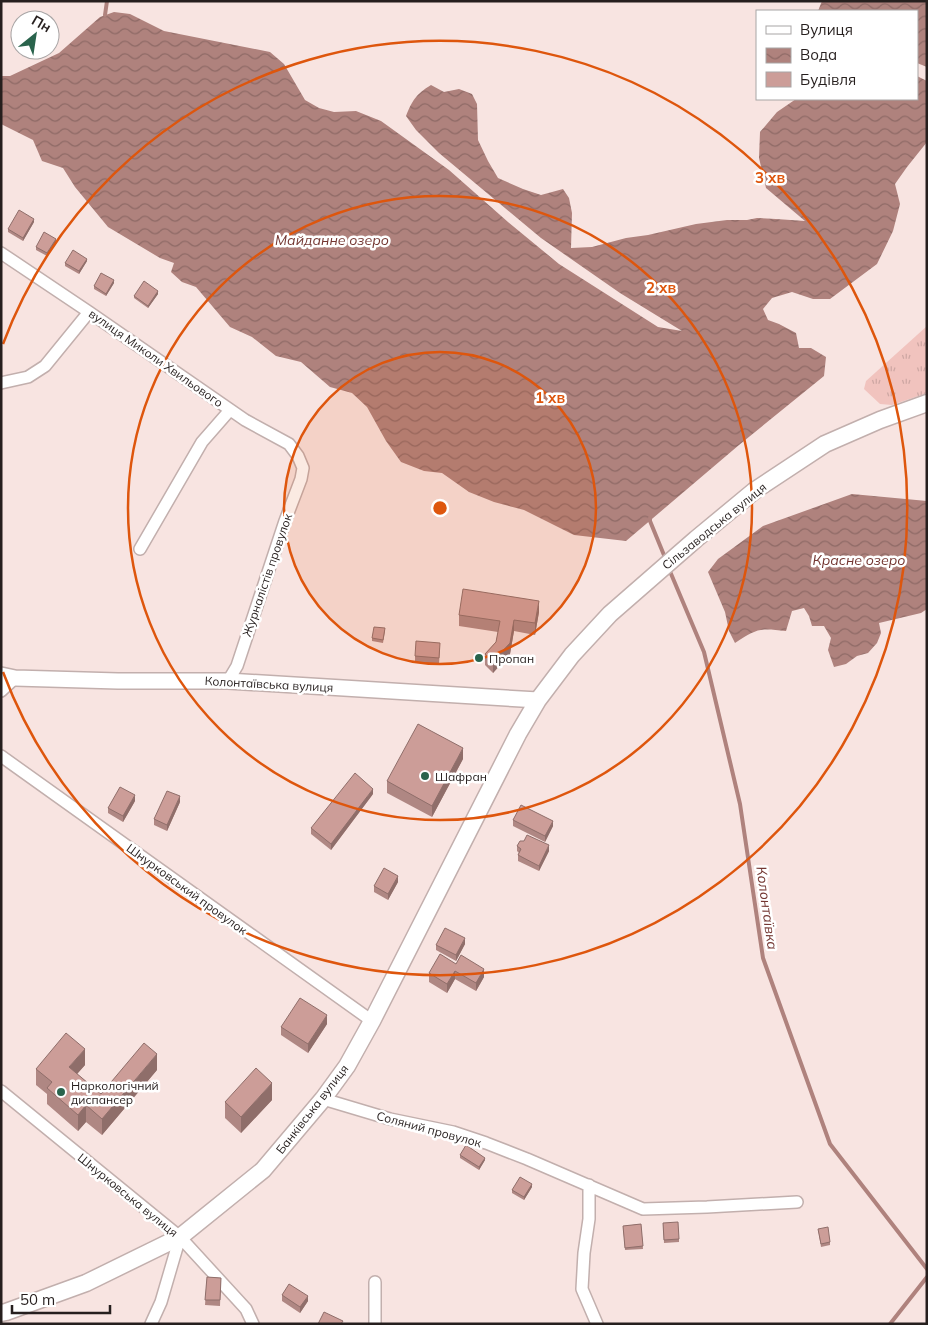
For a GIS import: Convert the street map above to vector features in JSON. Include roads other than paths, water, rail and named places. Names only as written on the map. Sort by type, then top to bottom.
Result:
[{"type":"main road","name":"Сільзаводська вулиця","points":[[538,700],[572,655],[610,614],[696,539],[754,492],[825,444],[880,420],[927,403]]},
{"type":"main road","name":"Банківська вулиця","points":[[1,1313],[86,1283],[180,1237],[264,1170],[324,1099],[347,1066],[372,1021],[491,784],[538,700]]},
{"type":"street","name":"вулиця Миколи Хвильового","points":[[1,253],[245,420],[289,444],[298,456],[303,468]]},
{"type":"street","points":[[1,383],[28,377],[44,366],[89,312]]},
{"type":"street","points":[[140,549],[202,442],[230,410]]},
{"type":"street","name":"Журналістів провулок","points":[[228,681],[237,666],[301,480],[303,468]]},
{"type":"street","points":[[1,691],[8,677]]},
{"type":"street","name":"Колонтаївська вулиця","points":[[8,677],[118,681],[228,681],[538,700]]},
{"type":"street","name":"Шнурковський провулок","points":[[1,756],[372,1021]]},
{"type":"street","name":"Шнурковська вулиця","points":[[1,1091],[180,1237],[246,1308],[253,1324]]},
{"type":"street","name":"Соляний провулок","points":[[324,1099],[390,1119],[453,1132],[527,1159],[643,1209],[707,1208],[797,1202]]},
{"type":"street","points":[[589,1185],[582,1289],[597,1324]]},
{"type":"street","points":[[151,1324],[161,1302],[180,1237]]},
{"type":"street","points":[[375,1324],[376,1282]]},
{"type":"water","points":[[822,1],[927,1],[927,67],[918,63],[918,10],[818,10]]},
{"type":"water","name":"Майданне озеро","points":[[114,12],[130,14],[164,31],[270,52],[284,64],[305,100],[319,108],[334,112],[356,111],[381,121],[449,170],[559,264],[658,327],[682,331],[620,293],[541,238],[439,153],[416,130],[406,116],[418,95],[431,85],[444,92],[459,89],[472,94],[477,104],[478,140],[498,178],[541,195],[563,189],[569,198],[572,213],[571,248],[592,247],[696,224],[727,220],[757,218],[805,221],[766,188],[759,158],[760,132],[777,112],[795,100],[918,100],[918,76],[927,81],[927,142],[895,184],[900,204],[893,231],[877,264],[830,299],[813,299],[792,292],[772,298],[763,309],[768,320],[796,333],[799,348],[811,348],[826,357],[824,376],[626,541],[574,535],[524,510],[494,502],[469,492],[442,473],[424,471],[401,462],[386,441],[367,407],[352,393],[330,387],[301,362],[276,356],[252,337],[230,327],[196,287],[182,282],[171,272],[174,263],[160,258],[108,227],[75,187],[63,168],[42,161],[33,140],[1,124],[1,76],[10,76],[44,60],[60,60],[60,52],[100,17]]},
{"type":"water","name":"Красне озеро","points":[[852,494],[927,501],[927,609],[921,613],[879,623],[881,633],[877,643],[868,653],[857,656],[846,664],[834,667],[828,650],[831,638],[824,626],[812,626],[804,608],[792,611],[786,631],[759,630],[735,643],[729,631],[725,612],[708,572],[718,559],[763,526]]},
{"type":"waterway","points":[[105,15],[107,1]]},
{"type":"waterway","name":"Колонтаївка","points":[[650,518],[666,560]]},
{"type":"waterway","name":"Колонтаївка","points":[[669,569],[704,652],[740,804],[763,958],[830,1144],[927,1269]]},
{"type":"waterway","points":[[890,1324],[927,1277]]},
{"type":"place","name":"Пропан","points":[[479,658]]},
{"type":"place","name":"Шафран","points":[[425,776]]},
{"type":"place","name":"Наркологічний диспансер","points":[[61,1092]]}]
